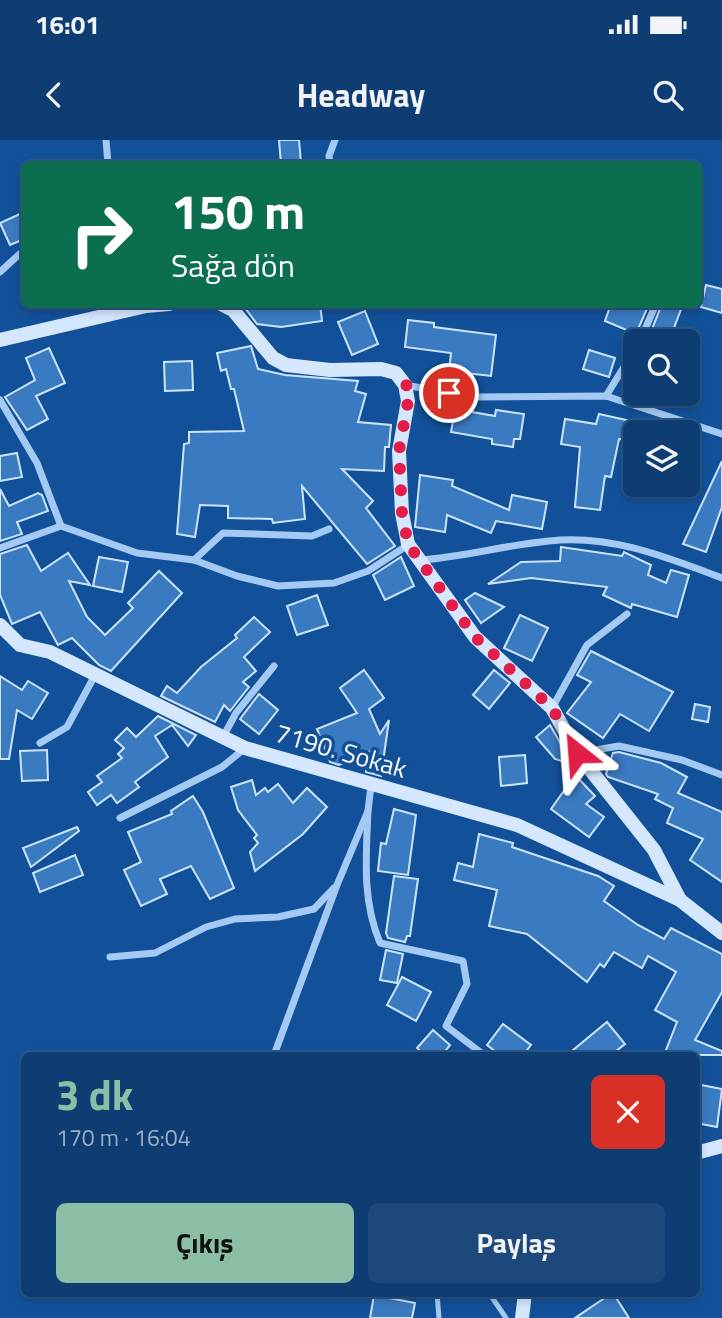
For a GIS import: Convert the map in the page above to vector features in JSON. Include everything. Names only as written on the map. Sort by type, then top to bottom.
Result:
[{"type":"street","points":[[106,140],[108,161]]},
{"type":"street","points":[[330,161],[335,140]]},
{"type":"street","points":[[0,272],[21,253]]},
{"type":"street","points":[[0,340],[140,308]]},
{"type":"street","points":[[231,308],[273,358],[286,365],[330,370],[381,369],[396,373],[405,385],[408,401],[399,451],[402,513],[408,544],[475,637],[552,708],[577,753],[654,850],[680,900],[722,933]]},
{"type":"street","points":[[645,329],[654,308]]},
{"type":"street","points":[[606,396],[623,368]]},
{"type":"street","points":[[405,385],[471,397],[606,396],[722,434]]},
{"type":"street","points":[[0,400],[37,463],[61,526]]},
{"type":"street","points":[[0,548],[61,526],[138,554],[194,560],[237,576],[278,586],[334,583],[368,570],[408,544]]},
{"type":"street","points":[[194,560],[223,533],[312,536],[329,530]]},
{"type":"street","points":[[420,560],[551,541],[601,543],[643,548],[722,578]]},
{"type":"street","points":[[552,708],[587,645],[627,614]]},
{"type":"street","name":"7190. Sokak","points":[[0,625],[20,645],[50,652],[245,748],[371,786],[517,825],[680,900]]},
{"type":"street","points":[[223,737],[236,713],[274,666]]},
{"type":"street","points":[[40,743],[67,727],[96,675]]},
{"type":"street","points":[[577,753],[619,746],[682,760],[722,775]]},
{"type":"street","points":[[120,818],[222,767],[245,748]]},
{"type":"street","points":[[371,786],[365,873],[368,915],[380,943],[463,961],[467,984],[446,1026],[480,1052]]},
{"type":"street","points":[[275,1052],[337,885],[368,811]]},
{"type":"street","points":[[110,957],[155,953],[206,927],[235,919],[278,917],[314,909],[337,885]]},
{"type":"street","points":[[700,1152],[722,1146]]},
{"type":"street","points":[[522,1318],[525,1297]]},
{"type":"lane","points":[[437,1297],[439,1318]]},
{"type":"lane","points":[[492,1297],[506,1318]]},
{"type":"building","points":[[279,140],[299,140],[301,161],[281,161]]},
{"type":"building","points":[[21,213],[21,240],[10,245],[0,223]]},
{"type":"building","points":[[706,285],[722,289],[722,313],[702,307]]},
{"type":"building","points":[[245,308],[320,308],[322,321],[281,327],[257,324]]},
{"type":"building","points":[[610,308],[647,308],[638,329],[624,329],[605,321]]},
{"type":"building","points":[[660,308],[681,308],[674,329],[652,329]]},
{"type":"building","points":[[365,311],[378,344],[352,355],[338,322]]},
{"type":"building","points":[[408,320],[434,323],[434,327],[496,335],[491,376],[449,371],[451,353],[405,347]]},
{"type":"building","points":[[251,346],[258,369],[285,375],[358,381],[355,391],[366,394],[358,422],[391,425],[389,447],[385,447],[384,471],[342,469],[373,501],[366,508],[395,546],[367,564],[302,486],[305,519],[273,523],[272,519],[228,518],[228,506],[200,505],[195,537],[177,534],[184,444],[189,443],[189,432],[244,431],[234,389],[231,389],[226,369],[221,371],[217,353]]},
{"type":"building","points":[[49,348],[65,383],[36,396],[48,419],[27,430],[5,397],[35,380],[26,358]]},
{"type":"building","points":[[589,350],[615,358],[609,377],[583,369]]},
{"type":"building","points":[[192,361],[193,390],[165,391],[164,362]]},
{"type":"building","points":[[455,409],[495,416],[496,410],[524,414],[520,439],[514,439],[513,447],[492,444],[492,439],[451,432]]},
{"type":"building","points":[[599,414],[626,420],[623,420],[623,440],[619,439],[611,477],[605,476],[600,510],[575,507],[580,447],[561,444],[565,419],[596,424]]},
{"type":"building","points":[[17,453],[22,477],[0,481],[0,456]]},
{"type":"building","points":[[722,461],[722,507],[706,552],[683,544]]},
{"type":"building","points":[[420,475],[453,480],[452,486],[509,510],[512,495],[547,502],[542,529],[496,521],[491,533],[447,515],[445,532],[415,527]]},
{"type":"building","points":[[0,489],[9,506],[38,493],[42,495],[48,511],[17,522],[22,534],[0,541]]},
{"type":"building","points":[[27,545],[41,571],[68,553],[90,585],[69,581],[87,617],[105,635],[133,608],[128,603],[159,571],[182,593],[111,671],[99,665],[72,638],[58,645],[40,612],[12,624],[0,595],[0,554]]},
{"type":"building","points":[[561,547],[622,556],[624,552],[651,565],[648,575],[666,583],[671,570],[689,575],[677,617],[632,604],[631,608],[603,595],[607,587],[531,578],[488,584],[521,562],[560,561]]},
{"type":"building","points":[[99,557],[128,562],[122,592],[93,586]]},
{"type":"building","points":[[401,557],[414,586],[385,600],[373,575]]},
{"type":"building","points":[[475,593],[504,607],[481,623],[465,600]]},
{"type":"building","points":[[317,595],[328,625],[297,635],[287,606]]},
{"type":"building","points":[[520,615],[548,628],[532,661],[504,648]]},
{"type":"building","points":[[254,617],[270,632],[244,657],[256,671],[243,682],[249,687],[230,711],[224,705],[215,722],[161,696],[167,686],[177,693],[201,667],[237,638],[235,635]]},
{"type":"building","points":[[591,651],[673,692],[649,731],[620,714],[603,738],[567,713],[591,682],[577,675]]},
{"type":"building","points":[[364,670],[384,698],[369,709],[380,734],[389,720],[381,776],[366,772],[369,752],[339,765],[330,762],[317,729],[357,713],[340,688]]},
{"type":"building","points":[[494,670],[510,683],[489,709],[473,695]]},
{"type":"building","points":[[0,676],[22,690],[28,681],[48,693],[32,719],[17,710],[9,759],[0,759]]},
{"type":"building","points":[[259,694],[278,710],[259,734],[240,719]]},
{"type":"building","points":[[695,704],[710,707],[708,722],[692,719]]},
{"type":"building","points":[[158,716],[196,735],[188,746],[172,725],[155,736],[168,757],[135,782],[139,787],[117,803],[111,795],[97,805],[88,792],[102,782],[97,776],[122,758],[118,754],[124,748],[115,740],[127,728],[136,737]]},
{"type":"building","points":[[550,725],[574,765],[555,759],[536,737]]},
{"type":"building","points":[[47,750],[48,780],[22,781],[20,751]]},
{"type":"building","points":[[619,752],[661,763],[687,777],[678,793],[722,812],[722,882],[690,860],[703,839],[667,823],[673,808],[655,799],[658,794],[608,777],[606,774],[613,753]]},
{"type":"building","points":[[525,755],[527,783],[501,786],[499,757]]},
{"type":"building","points":[[575,775],[595,796],[586,804],[604,817],[589,837],[551,809]]},
{"type":"building","points":[[252,780],[256,795],[265,788],[268,792],[278,784],[293,803],[307,788],[327,807],[303,834],[255,871],[250,852],[258,843],[254,838],[257,835],[238,810],[231,787]]},
{"type":"building","points":[[193,796],[203,812],[234,888],[210,899],[191,866],[160,879],[167,894],[141,906],[124,870],[141,862],[128,832],[172,814],[171,811]]},
{"type":"building","points":[[394,809],[416,815],[408,875],[378,871],[381,843],[386,844]]},
{"type":"building","points":[[77,827],[79,831],[31,867],[23,848]]},
{"type":"building","points":[[479,834],[513,843],[512,847],[598,876],[614,886],[604,901],[664,939],[671,928],[722,954],[722,992],[695,1040],[722,1051],[722,1055],[665,1052],[677,1022],[655,1010],[676,972],[648,956],[642,968],[614,952],[604,967],[600,964],[587,982],[527,934],[489,926],[497,890],[454,880],[458,863],[473,867]]},
{"type":"building","points":[[75,855],[83,875],[40,892],[33,873]]},
{"type":"building","points":[[394,876],[418,879],[410,936],[407,936],[405,942],[388,938],[386,933]]},
{"type":"building","points":[[386,950],[403,954],[397,983],[380,980]]},
{"type":"building","points":[[402,977],[431,992],[416,1021],[387,1005]]},
{"type":"building","points":[[607,1022],[625,1044],[615,1052],[571,1052]]},
{"type":"building","points":[[503,1024],[531,1045],[525,1052],[496,1052],[487,1045]]},
{"type":"building","points":[[433,1030],[450,1045],[444,1052],[422,1052],[417,1048]]},
{"type":"building","points":[[700,1085],[722,1089],[717,1127],[700,1124]]},
{"type":"building","points":[[374,1297],[415,1303],[412,1318],[370,1318]]},
{"type":"building","points":[[606,1297],[616,1297],[629,1318],[575,1318]]},
{"type":"route","points":[[449,393],[405,385],[408,401],[399,451],[402,513],[408,544],[475,637],[552,708],[577,753]]}]
